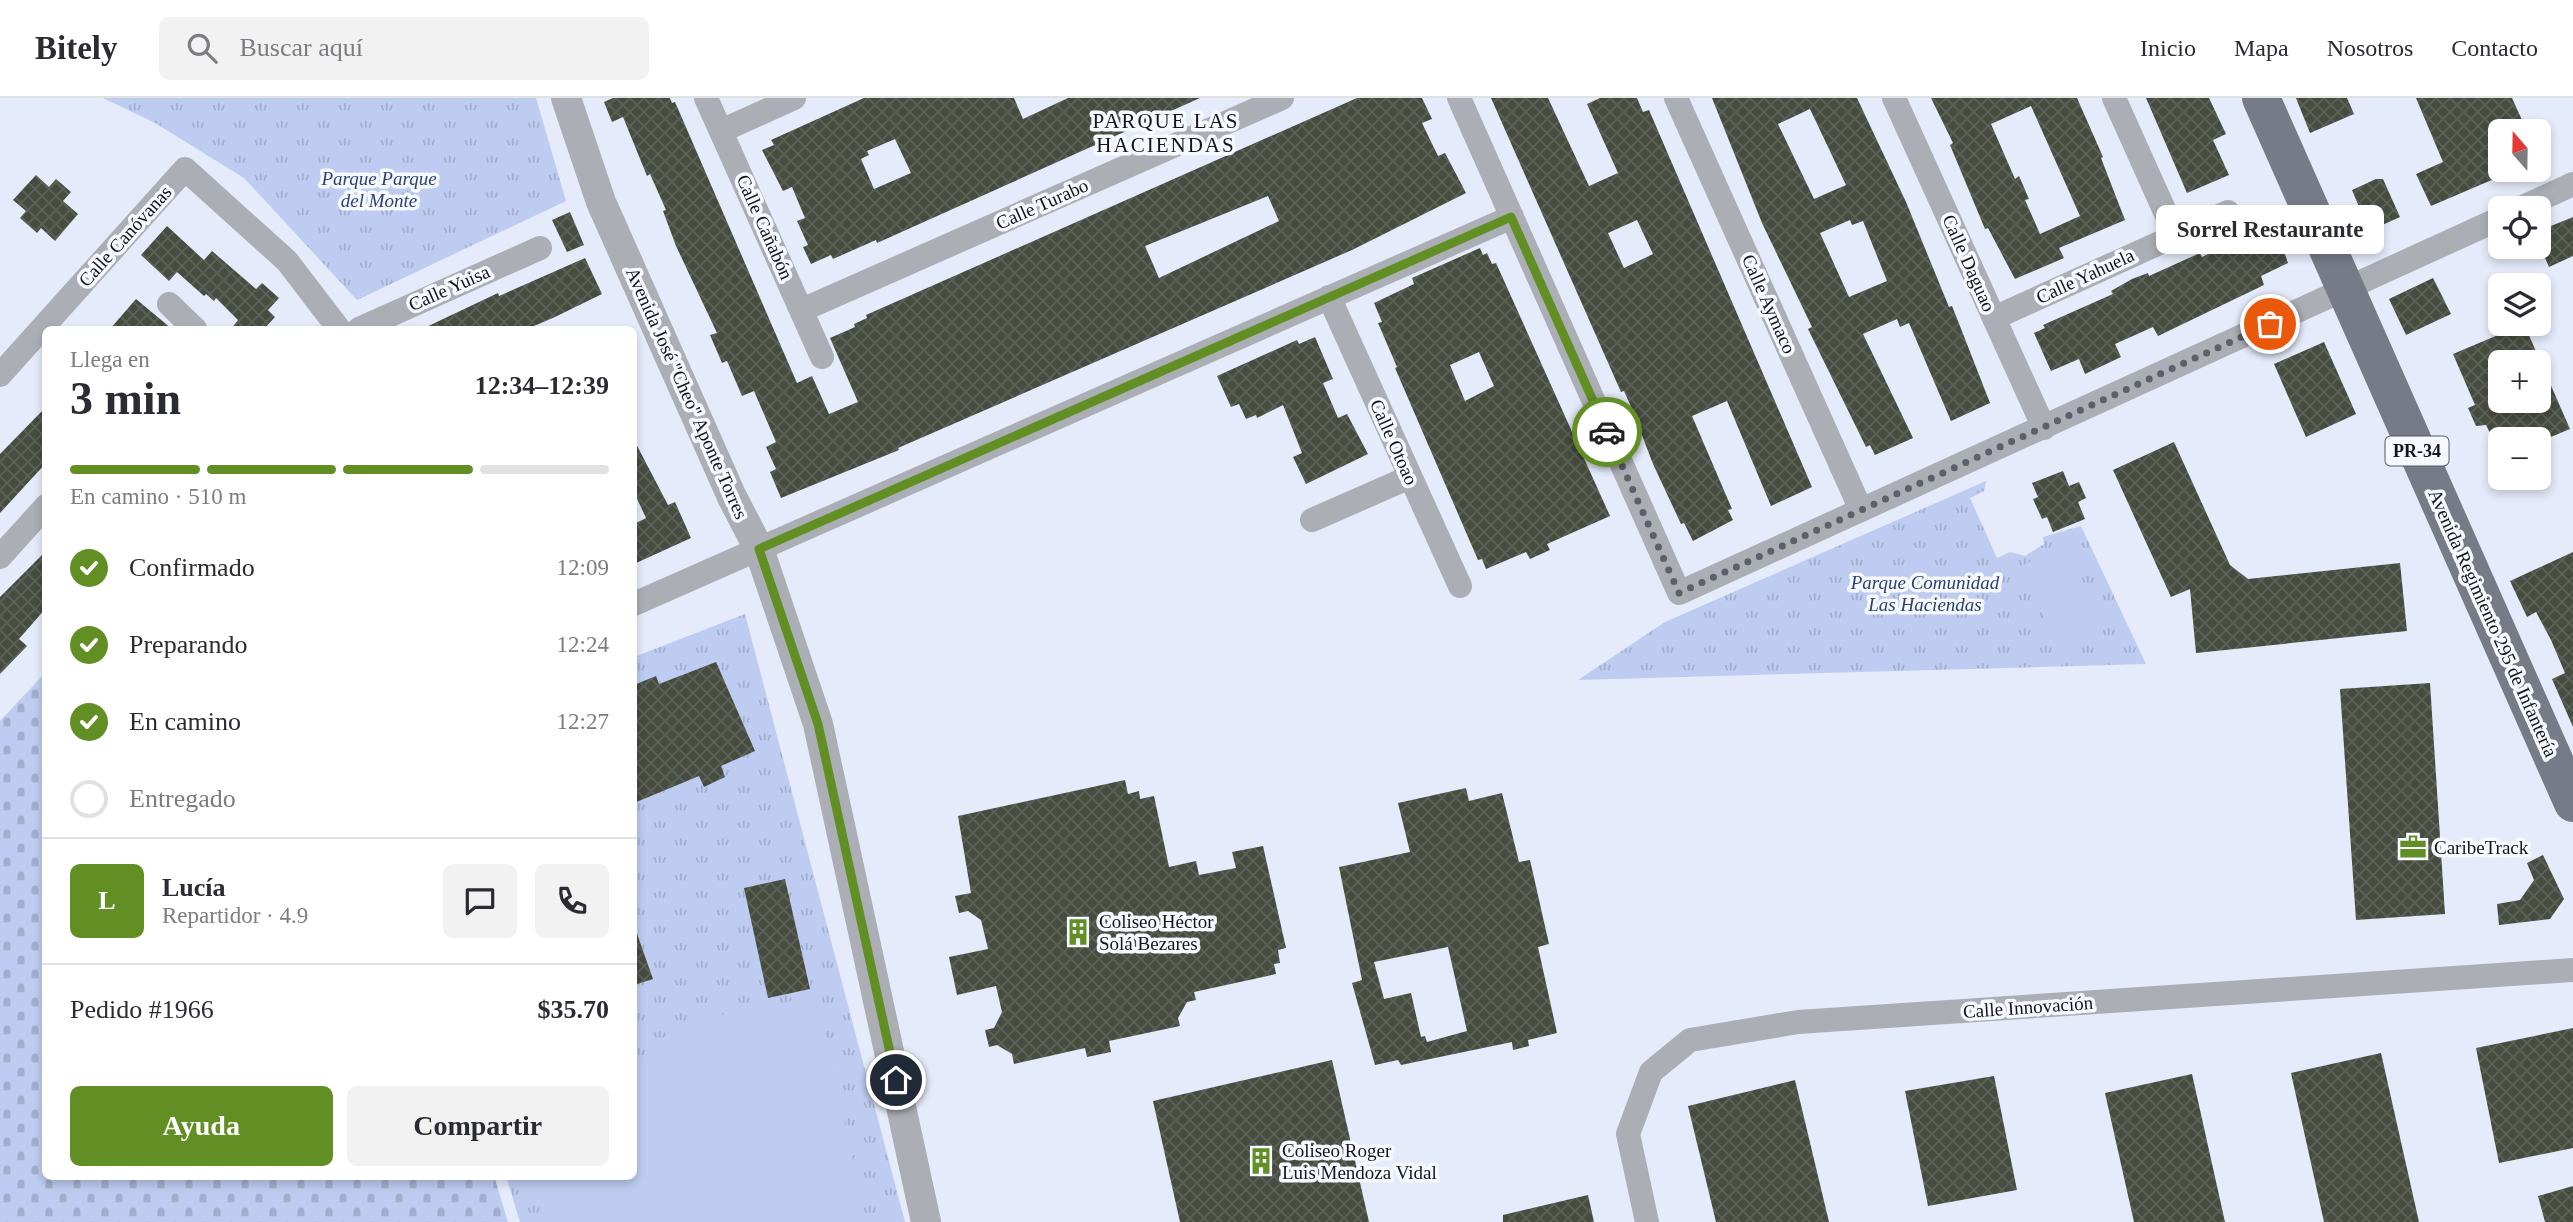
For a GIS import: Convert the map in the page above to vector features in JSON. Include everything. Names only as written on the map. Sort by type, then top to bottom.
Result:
[{"type":"main road","name":"Avenida Regimiento 295 de Infantería","points":[[2262,98],[2573,803]]},
{"type":"street","name":"Avenida José \"Cheo\" Aponte Torres","points":[[566,98],[601,202],[732,497],[759,549],[818,724],[926,1222]]},
{"type":"street","name":"Calle Cañabón","points":[[706,98],[822,357]]},
{"type":"street","points":[[721,131],[794,98]]},
{"type":"street","name":"Calle Turabo","points":[[802,310],[1282,98]]},
{"type":"street","points":[[1459,98],[1679,593],[2488,224]]},
{"type":"street","name":"Calle Aymaco","points":[[1676,98],[1861,510]]},
{"type":"street","name":"Calle Daguao","points":[[1895,98],[2044,428]]},
{"type":"street","points":[[2114,98],[2175,234]]},
{"type":"street","name":"Calle Canóvanas","points":[[44,326],[185,169],[287,261],[337,326]]},
{"type":"street","points":[[2547,196],[2573,184]]},
{"type":"street","name":"Calle Yahuela","points":[[1994,318],[2228,212]]},
{"type":"street","points":[[637,603],[1511,217]]},
{"type":"street","name":"Calle Yuisa","points":[[366,326],[540,248]]},
{"type":"street","name":"Calle Otoao","points":[[1329,297],[1460,586]]},
{"type":"street","points":[[169,304],[192,326]]},
{"type":"street","name":"Calle Canóvanas","points":[[0,375],[42,328]]},
{"type":"street","points":[[1312,520],[1409,477]]},
{"type":"street","points":[[0,557],[42,510]]},
{"type":"street","name":"Calle Innovación","points":[[1647,1222],[1628,1135],[1651,1072],[1690,1040],[1798,1022],[2573,970]]},
{"type":"green space","name":"Parque Parque del Monte","points":[[103,98],[536,98],[566,201],[357,300],[244,178],[155,123]]},
{"type":"green space","name":"Parque Comunidad Las Haciendas","points":[[1986,481],[1984,491],[1970,498],[1997,558],[2010,552],[2025,556],[2044,544],[2043,537],[2081,526],[2146,664],[1578,680],[1665,622]]},
{"type":"green space","points":[[2066,545],[2102,624],[2057,645],[2021,566]]},
{"type":"green space","points":[[745,614],[905,1222],[520,1222],[507,1180],[637,1180],[637,656]]},
{"type":"green space","points":[[42,676],[42,1180],[495,1180],[508,1222],[0,1222],[0,721]]},
{"type":"green space","points":[[818,996],[866,1222],[534,1222],[551,1180],[637,1180],[637,1060],[682,1022]]},
{"type":"building","points":[[613,98],[670,98],[672,103],[675,102],[797,383],[812,376],[829,414],[858,402],[830,338],[855,327],[854,324],[867,318],[866,315],[1357,98],[1422,98],[1432,119],[1422,123],[1438,156],[1445,153],[1466,193],[1352,250],[898,448],[899,450],[781,498],[770,472],[776,469],[766,447],[776,442],[754,391],[742,396],[727,361],[722,363],[710,335],[717,333],[676,246],[663,211],[666,210],[650,174],[647,176],[623,117],[612,122],[604,102]],"holes":[[[1268,196],[1279,221],[1159,278],[1145,246]]]},
{"type":"building","points":[[864,98],[1014,98],[1023,119],[1068,98],[1200,98],[877,243],[876,240],[833,259],[831,255],[811,264],[803,247],[808,245],[797,221],[805,218],[792,187],[783,191],[762,150],[774,145],[771,140]],"holes":[[[895,139],[911,173],[874,189],[861,159],[869,155],[867,151]]]},
{"type":"building","points":[[1491,98],[1548,98],[1589,186],[1618,173],[1587,104],[1600,98],[1637,98],[1643,112],[1649,110],[1812,487],[1771,506],[1727,401],[1692,416],[1732,509],[1728,510],[1733,520],[1693,541],[1684,523],[1681,524],[1653,464],[1624,391],[1621,392]],"holes":[[[1637,220],[1653,254],[1624,268],[1608,233]]]},
{"type":"building","points":[[1712,98],[1857,98],[1906,202],[1949,307],[1952,306],[1990,403],[1951,421],[1909,323],[1900,327],[1897,319],[1863,334],[1913,438],[1875,455],[1870,445],[1866,447],[1808,329],[1812,327],[1762,223]],"holes":[[[1810,109],[1846,185],[1814,199],[1778,124]],[[1850,220],[1852,225],[1863,221],[1887,281],[1849,297],[1820,233]]]},
{"type":"building","points":[[1931,98],[2077,98],[2103,157],[2101,158],[2125,220],[2059,248],[2064,258],[2015,279],[1988,228],[1985,229],[1950,145],[1953,143]],"holes":[[[2031,106],[2080,216],[2040,234],[2025,200],[2029,199],[2019,176],[2015,179],[1991,124]]]},
{"type":"building","points":[[2146,98],[2209,98],[2226,134],[2213,140],[2229,175],[2187,193]]},
{"type":"building","points":[[2296,98],[2347,98],[2354,114],[2310,133]]},
{"type":"building","points":[[2416,98],[2512,98],[2522,119],[2488,119],[2488,182],[2431,206],[2416,174],[2443,162]]},
{"type":"building","points":[[36,175],[49,187],[56,179],[71,192],[63,201],[78,214],[55,241],[41,228],[37,233],[20,218],[26,211],[13,200]]},
{"type":"building","points":[[2376,179],[2383,179],[2400,217],[2369,231],[2352,190]]},
{"type":"building","points":[[570,212],[584,245],[567,252],[552,220]]},
{"type":"building","points":[[2573,217],[2573,256],[2549,267],[2546,259],[2551,259],[2551,226]]},
{"type":"building","points":[[2274,222],[2288,263],[2261,276],[2264,285],[2158,336],[2153,327],[2115,344],[2121,357],[2085,374],[2079,359],[2051,371],[2034,333],[2045,328],[2043,325],[2113,294],[2111,291],[2132,279],[2148,273],[2149,276],[2200,253],[2202,257]]},
{"type":"building","points":[[167,226],[204,260],[212,251],[256,289],[262,283],[279,298],[268,310],[275,317],[267,326],[233,326],[238,320],[216,298],[214,301],[206,294],[204,296],[177,272],[169,281],[141,255]]},
{"type":"building","points":[[1480,248],[1483,255],[1487,253],[1492,264],[1496,263],[1610,516],[1547,544],[1550,550],[1530,559],[1526,552],[1486,569],[1482,559],[1478,560],[1378,323],[1382,322],[1374,303],[1414,284],[1412,278]],"holes":[[[1479,352],[1494,386],[1465,401],[1450,365]]]},
{"type":"building","points":[[585,258],[602,294],[534,326],[428,326],[498,293],[499,296]]},
{"type":"building","points":[[2433,278],[2451,314],[2406,335],[2389,299]]},
{"type":"building","points":[[136,299],[168,326],[113,326]]},
{"type":"building","points":[[2496,336],[2529,336],[2535,350],[2488,350],[2488,413],[2551,413],[2551,386],[2570,429],[2551,437],[2551,427],[2488,429],[2486,425],[2476,426],[2468,408],[2475,405],[2453,354]]},
{"type":"building","points":[[1315,337],[1333,379],[1323,383],[1338,418],[1347,414],[1368,454],[1306,484],[1293,457],[1302,453],[1283,405],[1257,418],[1256,415],[1246,419],[1239,404],[1231,407],[1217,376],[1297,340],[1299,344]]},
{"type":"building","points":[[2324,342],[2356,414],[2306,437],[2274,364]]},
{"type":"building","points":[[42,411],[42,467],[0,513],[0,454]]},
{"type":"building","points":[[2174,442],[2230,565],[2248,579],[2400,563],[2407,631],[2196,653],[2190,589],[2171,597],[2113,470]]},
{"type":"building","points":[[637,446],[668,505],[675,502],[691,538],[637,563],[637,522],[646,518],[637,498]]},
{"type":"building","points":[[2063,471],[2069,486],[2079,482],[2086,498],[2078,502],[2085,519],[2053,532],[2047,517],[2042,519],[2033,499],[2038,497],[2032,483]]},
{"type":"building","points":[[2573,552],[2573,727],[2552,679],[2565,673],[2551,640],[2536,612],[2527,617],[2510,581]]},
{"type":"building","points":[[42,555],[42,613],[19,639],[27,646],[0,674],[0,597]]},
{"type":"building","points":[[716,662],[755,751],[721,766],[725,777],[704,787],[699,776],[637,802],[637,684],[656,676],[659,684]]},
{"type":"building","points":[[2430,683],[2445,914],[2356,920],[2340,689]]},
{"type":"building","name":"Coliseo Héctor Solá Bezares","points":[[1125,780],[1128,794],[1139,791],[1140,799],[1154,796],[1169,867],[1196,861],[1199,875],[1236,868],[1232,852],[1263,846],[1286,948],[1278,950],[1280,963],[1274,964],[1276,974],[1194,992],[1196,1000],[1187,1002],[1178,1018],[1180,1026],[1109,1041],[1111,1052],[1087,1057],[1085,1048],[1014,1064],[1012,1054],[997,1045],[989,1047],[985,1030],[994,1028],[1002,1012],[996,986],[957,995],[949,957],[988,949],[981,920],[968,911],[959,913],[955,896],[971,893],[958,816]]},
{"type":"building","points":[[1466,788],[1469,801],[1502,793],[1519,862],[1530,860],[1549,944],[1538,947],[1557,1033],[1528,1040],[1529,1046],[1513,1050],[1512,1042],[1401,1065],[1398,1060],[1375,1065],[1352,983],[1362,980],[1339,867],[1410,852],[1398,803]],"holes":[[[1448,947],[1467,1031],[1427,1042],[1425,1036],[1421,1037],[1411,993],[1384,999],[1374,962]]]},
{"type":"building","points":[[2543,855],[2564,899],[2550,919],[2499,925],[2497,904],[2520,900],[2534,880],[2527,863]]},
{"type":"building","points":[[785,879],[810,989],[768,998],[744,888]]},
{"type":"building","points":[[637,934],[653,979],[637,984]]},
{"type":"building","points":[[2573,1028],[2573,1148],[2499,1163],[2476,1048]]},
{"type":"building","points":[[2381,1053],[2419,1222],[2324,1222],[2291,1073]]},
{"type":"building","name":"Coliseo Roger Luis Mendoza Vidal","points":[[1332,1060],[1369,1222],[1180,1222],[1153,1101]]},
{"type":"building","points":[[2192,1074],[2225,1222],[2134,1222],[2105,1093]]},
{"type":"building","points":[[1994,1076],[2017,1190],[1928,1206],[1905,1091]]},
{"type":"building","points":[[1795,1080],[1829,1222],[1716,1222],[1688,1106]]},
{"type":"building","points":[[2573,1186],[2573,1222],[2545,1222],[2538,1196]]},
{"type":"building","points":[[1588,1195],[1594,1222],[1503,1222],[1503,1215]]},
{"type":"way so far","points":[[1607,432],[1679,593],[2270,324]]},
{"type":"place","name":"Sorrel Restaurante","points":[[2270,324]]},
{"type":"place","name":"CaribeTrack","points":[[2413,847]]},
{"type":"place","name":"Coliseo Héctor Solá Bezares","points":[[1078,932]]},
{"type":"place","name":"Coliseo Roger Luis Mendoza Vidal","points":[[1261,1161]]},
{"type":"district","name":"PARQUE LAS HACIENDAS","points":[[1166,133]]},
{"type":"route","points":[[896,1080],[818,724],[759,549],[1511,217],[1607,432]]}]
